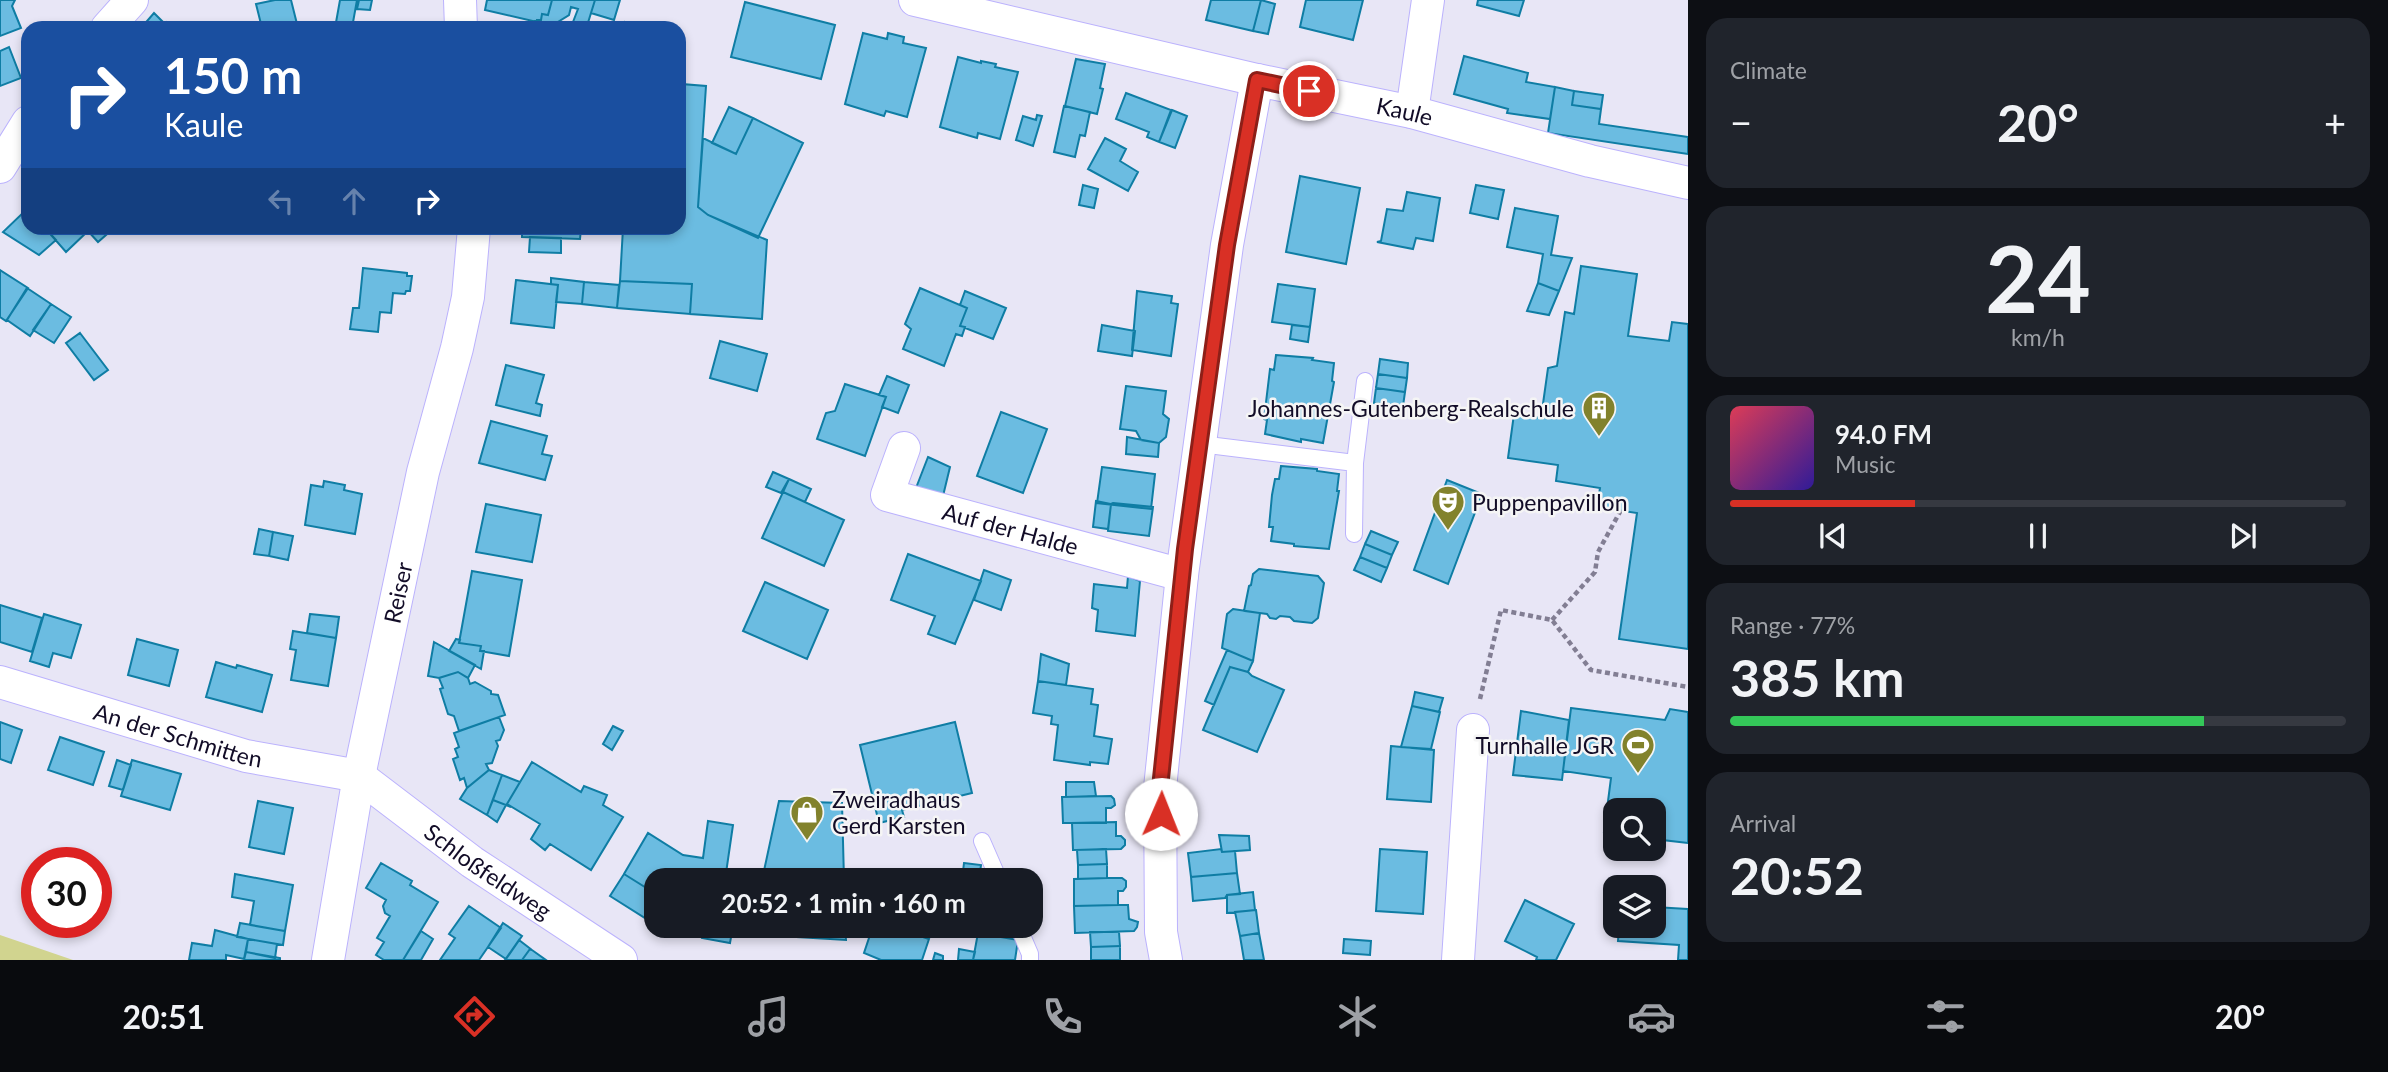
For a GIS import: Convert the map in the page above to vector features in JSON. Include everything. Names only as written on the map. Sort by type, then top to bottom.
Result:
[{"type":"street","points":[[113,21],[132,0]]},
{"type":"street","points":[[460,0],[461,21]]},
{"type":"street","name":"Kaule","points":[[915,0],[1257,80],[1412,112],[1590,161],[1688,183]]},
{"type":"street","points":[[1412,112],[1428,0]]},
{"type":"street","points":[[1166,960],[1161,932],[1160,788],[1182,575],[1227,245],[1257,80]]},
{"type":"street","points":[[0,167],[21,132]]},
{"type":"street","name":"Reiser","points":[[328,960],[359,776],[423,472],[468,297],[473,235]]},
{"type":"street","name":"Auf der Halde","points":[[904,448],[887,495],[1182,575]]},
{"type":"street","name":"An der Schmitten","points":[[0,681],[246,756],[359,776]]},
{"type":"street","points":[[1458,960],[1473,730]]},
{"type":"street","name":"Schloßfeldweg","points":[[359,776],[472,862],[621,960]]},
{"type":"lane","points":[[1354,534],[1355,463],[1365,380]]},
{"type":"lane","points":[[1200,444],[1355,463]]},
{"type":"lane","points":[[982,841],[994,868]]},
{"type":"lane","points":[[1023,938],[1030,960]]},
{"type":"path","points":[[1552,620],[1595,572],[1598,552],[1621,510]]},
{"type":"path","points":[[1473,730],[1501,611],[1552,620],[1591,670],[1688,687]]},
{"type":"green space","points":[[0,935],[73,960],[0,960]]},
{"type":"building","points":[[0,0],[15,0],[12,6],[21,28],[0,36]]},
{"type":"building","points":[[291,0],[296,21],[260,21],[256,4]]},
{"type":"building","points":[[340,0],[357,0],[353,21],[336,21]]},
{"type":"building","points":[[359,0],[372,0],[370,10],[357,9]]},
{"type":"building","points":[[487,0],[552,0],[548,15],[542,14],[541,20],[537,21],[485,10]]},
{"type":"building","points":[[552,0],[595,0],[589,21],[573,21],[578,9],[571,7],[569,15],[559,21],[534,21],[541,20],[542,14],[548,15]]},
{"type":"building","points":[[595,0],[620,0],[614,20],[591,13]]},
{"type":"building","points":[[1211,0],[1261,0],[1253,31],[1206,20]]},
{"type":"building","points":[[1261,0],[1275,4],[1268,34],[1253,31]]},
{"type":"building","points":[[1306,0],[1363,0],[1353,40],[1300,27]]},
{"type":"building","points":[[1478,0],[1524,0],[1519,16],[1477,5]]},
{"type":"building","points":[[745,2],[835,25],[821,79],[731,57]]},
{"type":"building","points":[[154,13],[162,21],[147,21]]},
{"type":"building","points":[[863,33],[887,39],[888,33],[904,37],[903,43],[926,48],[907,117],[886,111],[884,116],[845,104]]},
{"type":"building","points":[[9,47],[21,78],[0,86],[0,51]]},
{"type":"building","points":[[1464,56],[1528,73],[1526,82],[1555,87],[1550,119],[1507,113],[1508,109],[1454,94]]},
{"type":"building","points":[[958,57],[996,64],[995,67],[1018,72],[1000,139],[978,133],[977,138],[940,127]]},
{"type":"building","points":[[1076,59],[1105,64],[1097,114],[1065,106]]},
{"type":"building","points":[[686,84],[706,86],[698,207],[708,215],[767,240],[762,319],[690,314],[692,284],[620,281],[623,235],[686,235]]},
{"type":"building","points":[[1555,87],[1574,91],[1572,105],[1601,109],[1599,124],[1688,137],[1688,154],[1548,133]]},
{"type":"building","points":[[1574,91],[1603,95],[1601,109],[1572,105]]},
{"type":"building","points":[[1126,93],[1171,110],[1159,142],[1147,137],[1149,132],[1116,119]]},
{"type":"building","points":[[1064,106],[1090,112],[1085,136],[1080,135],[1075,157],[1054,152]]},
{"type":"building","points":[[729,107],[753,118],[736,154],[712,143]]},
{"type":"building","points":[[1172,110],[1187,116],[1175,148],[1159,142]]},
{"type":"building","points":[[1037,115],[1042,116],[1033,146],[1016,140],[1023,116],[1036,120]]},
{"type":"building","points":[[753,118],[803,143],[758,238],[708,215],[698,207],[703,138],[736,154]]},
{"type":"building","points":[[1105,138],[1126,149],[1120,161],[1138,172],[1128,191],[1088,169]]},
{"type":"building","points":[[1300,176],[1360,188],[1346,264],[1286,252]]},
{"type":"building","points":[[1083,185],[1098,189],[1094,208],[1079,205]]},
{"type":"building","points":[[1476,185],[1504,190],[1498,219],[1470,213]]},
{"type":"building","points":[[1407,192],[1440,198],[1433,241],[1416,238],[1413,249],[1377,242],[1381,241],[1387,209],[1403,211]]},
{"type":"building","points":[[1515,208],[1558,216],[1551,255],[1572,258],[1559,291],[1538,283],[1543,254],[1507,247]]},
{"type":"building","points":[[21,215],[21,235],[51,235],[56,240],[39,255],[3,232]]},
{"type":"building","points":[[51,235],[84,235],[66,252]]},
{"type":"building","points":[[92,235],[106,235],[98,242]]},
{"type":"building","points":[[522,235],[580,235],[580,239]]},
{"type":"building","points":[[530,237],[561,238],[561,253],[529,252]]},
{"type":"building","name":"Johannes-Gutenberg-Realschule","points":[[1581,266],[1637,274],[1628,336],[1669,341],[1672,322],[1688,324],[1688,649],[1619,639],[1637,513],[1597,507],[1600,488],[1556,481],[1558,465],[1508,458],[1514,414],[1541,418],[1548,368],[1557,366],[1565,312],[1574,314]]},
{"type":"building","points":[[363,268],[407,273],[407,276],[412,276],[410,291],[405,294],[393,293],[391,313],[380,312],[378,332],[350,329],[353,308],[359,308]]},
{"type":"building","points":[[0,270],[28,288],[6,321],[0,317]]},
{"type":"building","points":[[551,278],[584,282],[582,304],[556,302],[558,285],[551,284]]},
{"type":"building","points":[[516,280],[558,285],[554,328],[511,323]]},
{"type":"building","points":[[620,281],[692,284],[690,314],[617,308]]},
{"type":"building","points":[[584,282],[619,285],[617,308],[582,304]]},
{"type":"building","points":[[1538,283],[1559,291],[1549,315],[1527,311]]},
{"type":"building","points":[[1278,284],[1315,289],[1310,327],[1272,322]]},
{"type":"building","points":[[27,288],[51,304],[30,336],[7,320]]},
{"type":"building","points":[[920,288],[967,308],[960,326],[965,327],[962,336],[956,334],[944,366],[903,349],[911,329],[905,324]]},
{"type":"building","points":[[965,291],[1006,308],[993,339],[960,326],[967,308],[960,305]]},
{"type":"building","points":[[1137,291],[1172,296],[1171,303],[1178,304],[1171,356],[1132,350]]},
{"type":"building","points":[[51,304],[71,317],[54,343],[33,330]]},
{"type":"building","points":[[1102,325],[1135,331],[1132,356],[1098,351]]},
{"type":"building","points":[[1292,325],[1310,327],[1308,342],[1290,339]]},
{"type":"building","points":[[80,333],[108,370],[94,380],[66,343]]},
{"type":"building","points":[[720,341],[767,354],[757,391],[710,378]]},
{"type":"building","points":[[1276,355],[1334,363],[1334,382],[1323,443],[1301,439],[1301,442],[1265,434],[1267,420],[1264,419],[1270,369],[1274,370]]},
{"type":"building","points":[[1380,359],[1408,363],[1407,378],[1378,374]]},
{"type":"building","points":[[506,365],[544,375],[536,403],[542,405],[540,416],[496,405]]},
{"type":"building","points":[[1378,374],[1407,378],[1405,392],[1376,388]]},
{"type":"building","points":[[887,376],[909,385],[898,413],[882,407],[886,397],[879,395]]},
{"type":"building","points":[[845,384],[886,397],[865,456],[817,439],[826,413],[835,411]]},
{"type":"building","points":[[1126,386],[1166,391],[1163,414],[1169,419],[1166,437],[1159,443],[1141,440],[1136,431],[1120,429]]},
{"type":"building","points":[[1376,388],[1405,392],[1403,406],[1374,403]]},
{"type":"building","points":[[1001,412],[1047,429],[1023,493],[977,476]]},
{"type":"building","points":[[491,421],[547,436],[542,454],[552,456],[545,480],[479,463]]},
{"type":"building","points":[[1127,437],[1159,443],[1158,457],[1126,454]]},
{"type":"building","points":[[928,457],[950,467],[943,496],[916,488]]},
{"type":"building","points":[[1281,466],[1339,474],[1339,491],[1329,549],[1271,541],[1273,527],[1269,527],[1272,495]]},
{"type":"building","points":[[1102,467],[1155,474],[1151,509],[1097,503]]},
{"type":"building","points":[[773,472],[789,479],[781,493],[766,487]]},
{"type":"building","points":[[789,479],[811,489],[805,502],[783,492]]},
{"type":"building","name":"Puppenpavillon","points":[[1447,480],[1482,494],[1448,584],[1414,570]]},
{"type":"building","points":[[324,481],[345,485],[344,490],[362,494],[355,534],[305,525],[311,485],[323,487]]},
{"type":"building","points":[[783,492],[844,520],[824,566],[762,538]]},
{"type":"building","points":[[1096,501],[1111,504],[1108,529],[1093,527]]},
{"type":"building","points":[[1113,503],[1153,507],[1149,536],[1108,531]]},
{"type":"building","points":[[486,504],[541,515],[532,562],[476,552]]},
{"type":"building","points":[[259,529],[273,532],[269,556],[254,554]]},
{"type":"building","points":[[1371,531],[1398,542],[1392,555],[1365,544]]},
{"type":"building","points":[[273,532],[293,536],[288,560],[269,556]]},
{"type":"building","points":[[1365,544],[1392,555],[1387,568],[1360,557]]},
{"type":"building","points":[[908,554],[981,581],[955,644],[928,634],[935,616],[891,600]]},
{"type":"building","points":[[1360,557],[1387,568],[1381,582],[1354,570]]},
{"type":"building","points":[[1259,569],[1318,576],[1324,583],[1318,618],[1312,623],[1294,621],[1290,617],[1270,618],[1267,614],[1244,611],[1253,574]]},
{"type":"building","points":[[984,570],[1011,580],[1001,610],[974,600]]},
{"type":"building","points":[[472,571],[522,580],[509,656],[480,651],[481,646],[459,643]]},
{"type":"building","points":[[1128,576],[1140,581],[1135,636],[1096,631],[1098,610],[1092,608],[1094,584],[1127,588]]},
{"type":"building","points":[[765,582],[828,610],[807,659],[743,631]]},
{"type":"building","points":[[0,605],[42,618],[32,652],[0,642]]},
{"type":"building","points":[[1233,609],[1260,613],[1253,661],[1222,648],[1227,614]]},
{"type":"building","points":[[44,614],[81,625],[71,658],[53,653],[49,667],[30,661]]},
{"type":"building","points":[[310,614],[339,617],[336,638],[307,633]]},
{"type":"building","points":[[293,631],[336,638],[328,686],[291,680],[296,650],[290,649]]},
{"type":"building","points":[[137,639],[178,650],[169,686],[128,675]]},
{"type":"building","points":[[456,639],[460,640],[459,643],[481,646],[480,651],[484,651],[481,669],[449,651]]},
{"type":"building","points":[[434,642],[475,665],[468,678],[458,672],[439,678],[428,676]]},
{"type":"building","points":[[1227,650],[1253,661],[1248,672],[1230,667],[1214,705],[1205,701]]},
{"type":"building","points":[[1041,654],[1069,664],[1066,685],[1038,681]]},
{"type":"building","points":[[216,662],[272,675],[262,712],[206,697]]},
{"type":"building","points":[[1230,667],[1248,672],[1284,690],[1257,752],[1203,730]]},
{"type":"building","points":[[458,672],[468,678],[470,684],[475,682],[491,691],[491,694],[498,695],[505,715],[459,731],[454,716],[448,714],[439,678]]},
{"type":"building","points":[[1038,681],[1093,689],[1091,704],[1098,705],[1094,736],[1112,739],[1108,764],[1090,762],[1090,765],[1054,760],[1058,725],[1051,724],[1052,716],[1033,713]]},
{"type":"building","points":[[1415,692],[1443,698],[1439,712],[1412,706]]},
{"type":"building","points":[[1412,706],[1440,712],[1431,749],[1401,747]]},
{"type":"building","name":"Turnhalle JGR","points":[[1571,708],[1665,720],[1670,709],[1688,712],[1688,843],[1666,840],[1666,798],[1608,798],[1611,778],[1563,771]]},
{"type":"building","points":[[1521,711],[1569,720],[1562,780],[1513,775]]},
{"type":"building","points":[[499,717],[504,730],[500,740],[496,741],[498,746],[492,763],[486,764],[489,770],[467,788],[464,778],[460,780],[453,759],[458,757],[455,749],[459,747],[454,733]]},
{"type":"building","points":[[0,722],[22,730],[11,763],[0,759]]},
{"type":"building","points":[[955,722],[972,793],[902,810],[904,817],[879,823],[860,745]]},
{"type":"building","points":[[613,726],[623,731],[612,750],[603,744]]},
{"type":"building","points":[[60,737],[104,752],[93,785],[48,770]]},
{"type":"building","points":[[1391,746],[1434,750],[1431,802],[1387,799]]},
{"type":"building","points":[[117,760],[131,765],[123,790],[109,786]]},
{"type":"building","points":[[132,760],[181,774],[170,810],[121,796]]},
{"type":"building","points":[[532,762],[581,792],[584,786],[607,795],[603,805],[623,817],[591,870],[550,844],[545,850],[531,839],[540,824],[507,804]]},
{"type":"building","points":[[489,770],[502,775],[487,815],[460,799],[467,788]]},
{"type":"building","points":[[502,775],[520,782],[507,804],[511,807],[493,800]]},
{"type":"building","points":[[1066,782],[1094,782],[1096,796],[1066,797]]},
{"type":"building","points":[[1111,796],[1115,805],[1106,808],[1106,823],[1063,823],[1062,797]]},
{"type":"building","points":[[493,800],[506,805],[497,822],[487,815]]},
{"type":"building","points":[[258,801],[293,808],[284,854],[249,847]]},
{"type":"building","name":"Zweiradhaus Gerd Karsten","points":[[779,801],[842,803],[844,868],[765,868]]},
{"type":"building","points":[[708,821],[733,825],[727,868],[644,868],[644,886],[624,874],[648,833],[683,855],[703,858]]},
{"type":"building","points":[[1116,822],[1116,836],[1125,840],[1121,849],[1073,850],[1072,823]]},
{"type":"building","points":[[1219,835],[1249,836],[1250,850],[1222,852]]},
{"type":"building","points":[[1106,849],[1107,864],[1078,865],[1077,850]]},
{"type":"building","points":[[1221,849],[1222,852],[1235,851],[1237,873],[1191,877],[1188,853]]},
{"type":"building","points":[[1380,849],[1427,852],[1423,914],[1376,911]]},
{"type":"building","points":[[381,863],[412,881],[410,885],[438,902],[403,960],[384,960],[376,955],[384,942],[377,938],[390,916],[385,913],[383,906],[386,900],[366,888]]},
{"type":"building","points":[[964,863],[981,865],[981,868],[963,868]]},
{"type":"building","points":[[1107,864],[1107,878],[1078,879],[1078,865]]},
{"type":"building","points":[[1237,873],[1240,894],[1193,901],[1191,877]]},
{"type":"building","points":[[235,874],[293,885],[285,931],[250,925],[254,901],[232,897]]},
{"type":"building","points":[[624,874],[644,886],[644,917],[610,896]]},
{"type":"building","points":[[1122,878],[1126,881],[1126,887],[1123,891],[1118,891],[1118,905],[1074,906],[1074,879]]},
{"type":"building","points":[[1253,892],[1255,910],[1227,913],[1227,895]]},
{"type":"building","points":[[1525,900],[1574,924],[1556,960],[1536,960],[1537,957],[1505,941]]},
{"type":"building","points":[[1128,905],[1129,919],[1138,922],[1134,931],[1075,933],[1074,906]]},
{"type":"building","points":[[469,906],[501,928],[479,960],[440,960],[455,938],[449,934]]},
{"type":"building","points":[[1666,908],[1688,909],[1688,960],[1678,960],[1679,945],[1618,941],[1618,938],[1666,938]]},
{"type":"building","points":[[1256,910],[1259,933],[1240,936],[1235,912]]},
{"type":"building","points":[[240,923],[285,931],[283,945],[237,937]]},
{"type":"building","points":[[503,923],[522,936],[506,959],[488,947]]},
{"type":"building","points":[[215,930],[248,939],[244,959],[226,955],[226,960],[189,960],[192,943],[212,946]]},
{"type":"building","points":[[421,931],[433,939],[421,960],[403,960]]},
{"type":"building","points":[[1090,932],[1119,932],[1120,946],[1091,947]]},
{"type":"building","points":[[1259,933],[1264,960],[1244,960],[1240,936]]},
{"type":"building","points":[[702,938],[731,938],[730,943]]},
{"type":"building","points":[[812,938],[846,938],[846,940]]},
{"type":"building","points":[[869,938],[929,939],[922,960],[881,960],[864,953]]},
{"type":"building","points":[[977,938],[1018,940],[1015,960],[973,960]]},
{"type":"building","points":[[248,939],[277,944],[275,958],[246,952]]},
{"type":"building","points":[[1344,939],[1371,941],[1370,955],[1343,953]]},
{"type":"building","points":[[519,940],[532,950],[530,949],[522,960],[505,960]]},
{"type":"building","points":[[1120,946],[1120,960],[1091,960],[1091,947]]},
{"type":"building","points":[[530,949],[532,950],[546,960],[522,960]]},
{"type":"building","points":[[959,949],[975,952],[973,960],[958,960]]},
{"type":"building","points":[[246,952],[280,958],[280,960],[244,960]]},
{"type":"building","points":[[935,953],[943,956],[943,960],[933,960]]},
{"type":"place","name":"Johannes-Gutenberg-Realschule","points":[[1599,438]]},
{"type":"place","name":"Puppenpavillon","points":[[1448,532]]},
{"type":"place","name":"Turnhalle JGR","points":[[1638,775]]},
{"type":"place","name":"Zweiradhaus Gerd Karsten","points":[[807,842]]},
{"type":"route","points":[[1161,814],[1160,788],[1182,575],[1227,245],[1257,80],[1309,91]]}]
